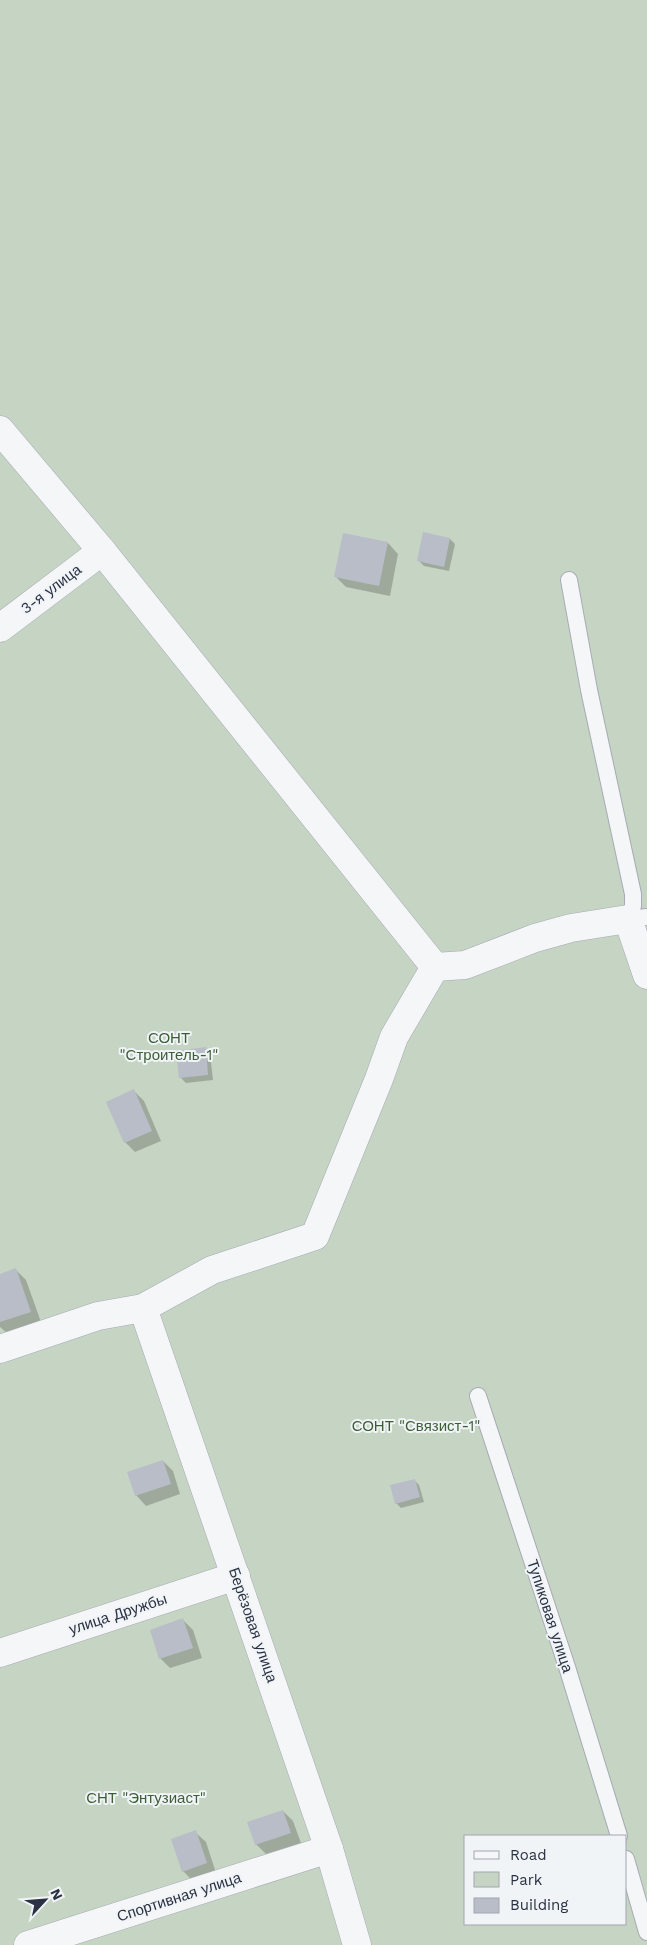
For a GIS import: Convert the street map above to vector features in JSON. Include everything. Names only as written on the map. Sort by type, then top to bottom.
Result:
[{"type":"street","points":[[0,430],[102,550],[435,968]]},
{"type":"street","name":"3-я улица","points":[[0,628],[102,550]]},
{"type":"street","points":[[435,968],[465,965],[535,938],[571,928],[637,918],[647,975]]},
{"type":"street","points":[[0,1349],[98,1316],[143,1308],[212,1270],[315,1236],[379,1079],[394,1037],[435,968]]},
{"type":"street","name":"Берёзовая улица","points":[[143,1308],[329,1849],[357,1945]]},
{"type":"street","name":"улица Дружбы","points":[[0,1653],[236,1576]]},
{"type":"street","name":"Спортивная улица","points":[[28,1945],[329,1849]]},
{"type":"lane","points":[[569,580],[633,894],[633,906],[637,918]]},
{"type":"lane","name":"Тупиковая улица","points":[[478,1396],[567,1667],[619,1835]]},
{"type":"lane","points":[[627,1862],[647,1932]]},
{"type":"green space","points":[[0,0],[647,0],[647,1945],[0,1945]]},
{"type":"building","points":[[423,532],[450,538],[444,567],[417,561]]},
{"type":"building","points":[[343,533],[388,542],[379,586],[334,577]]},
{"type":"building","points":[[206,1047],[208,1075],[179,1078],[176,1051]]},
{"type":"building","points":[[134,1089],[152,1131],[124,1143],[106,1102]]},
{"type":"building","points":[[16,1268],[31,1312],[0,1322],[0,1274]]},
{"type":"building","points":[[163,1460],[171,1484],[135,1496],[127,1472]]},
{"type":"building","points":[[415,1479],[420,1497],[395,1504],[390,1485]]},
{"type":"building","points":[[183,1618],[193,1648],[159,1659],[150,1630]]},
{"type":"building","points":[[283,1810],[291,1833],[255,1845],[247,1822]]},
{"type":"building","points":[[196,1830],[207,1863],[182,1872],[171,1839]]},
{"type":"park label","name":"СОНТ \"Строитель-1\"","points":[[169,1046]]},
{"type":"park label","name":"СОНТ \"Связист-1\"","points":[[416,1426]]},
{"type":"park label","name":"СНТ \"Энтузиаст\"","points":[[146,1798]]}]
